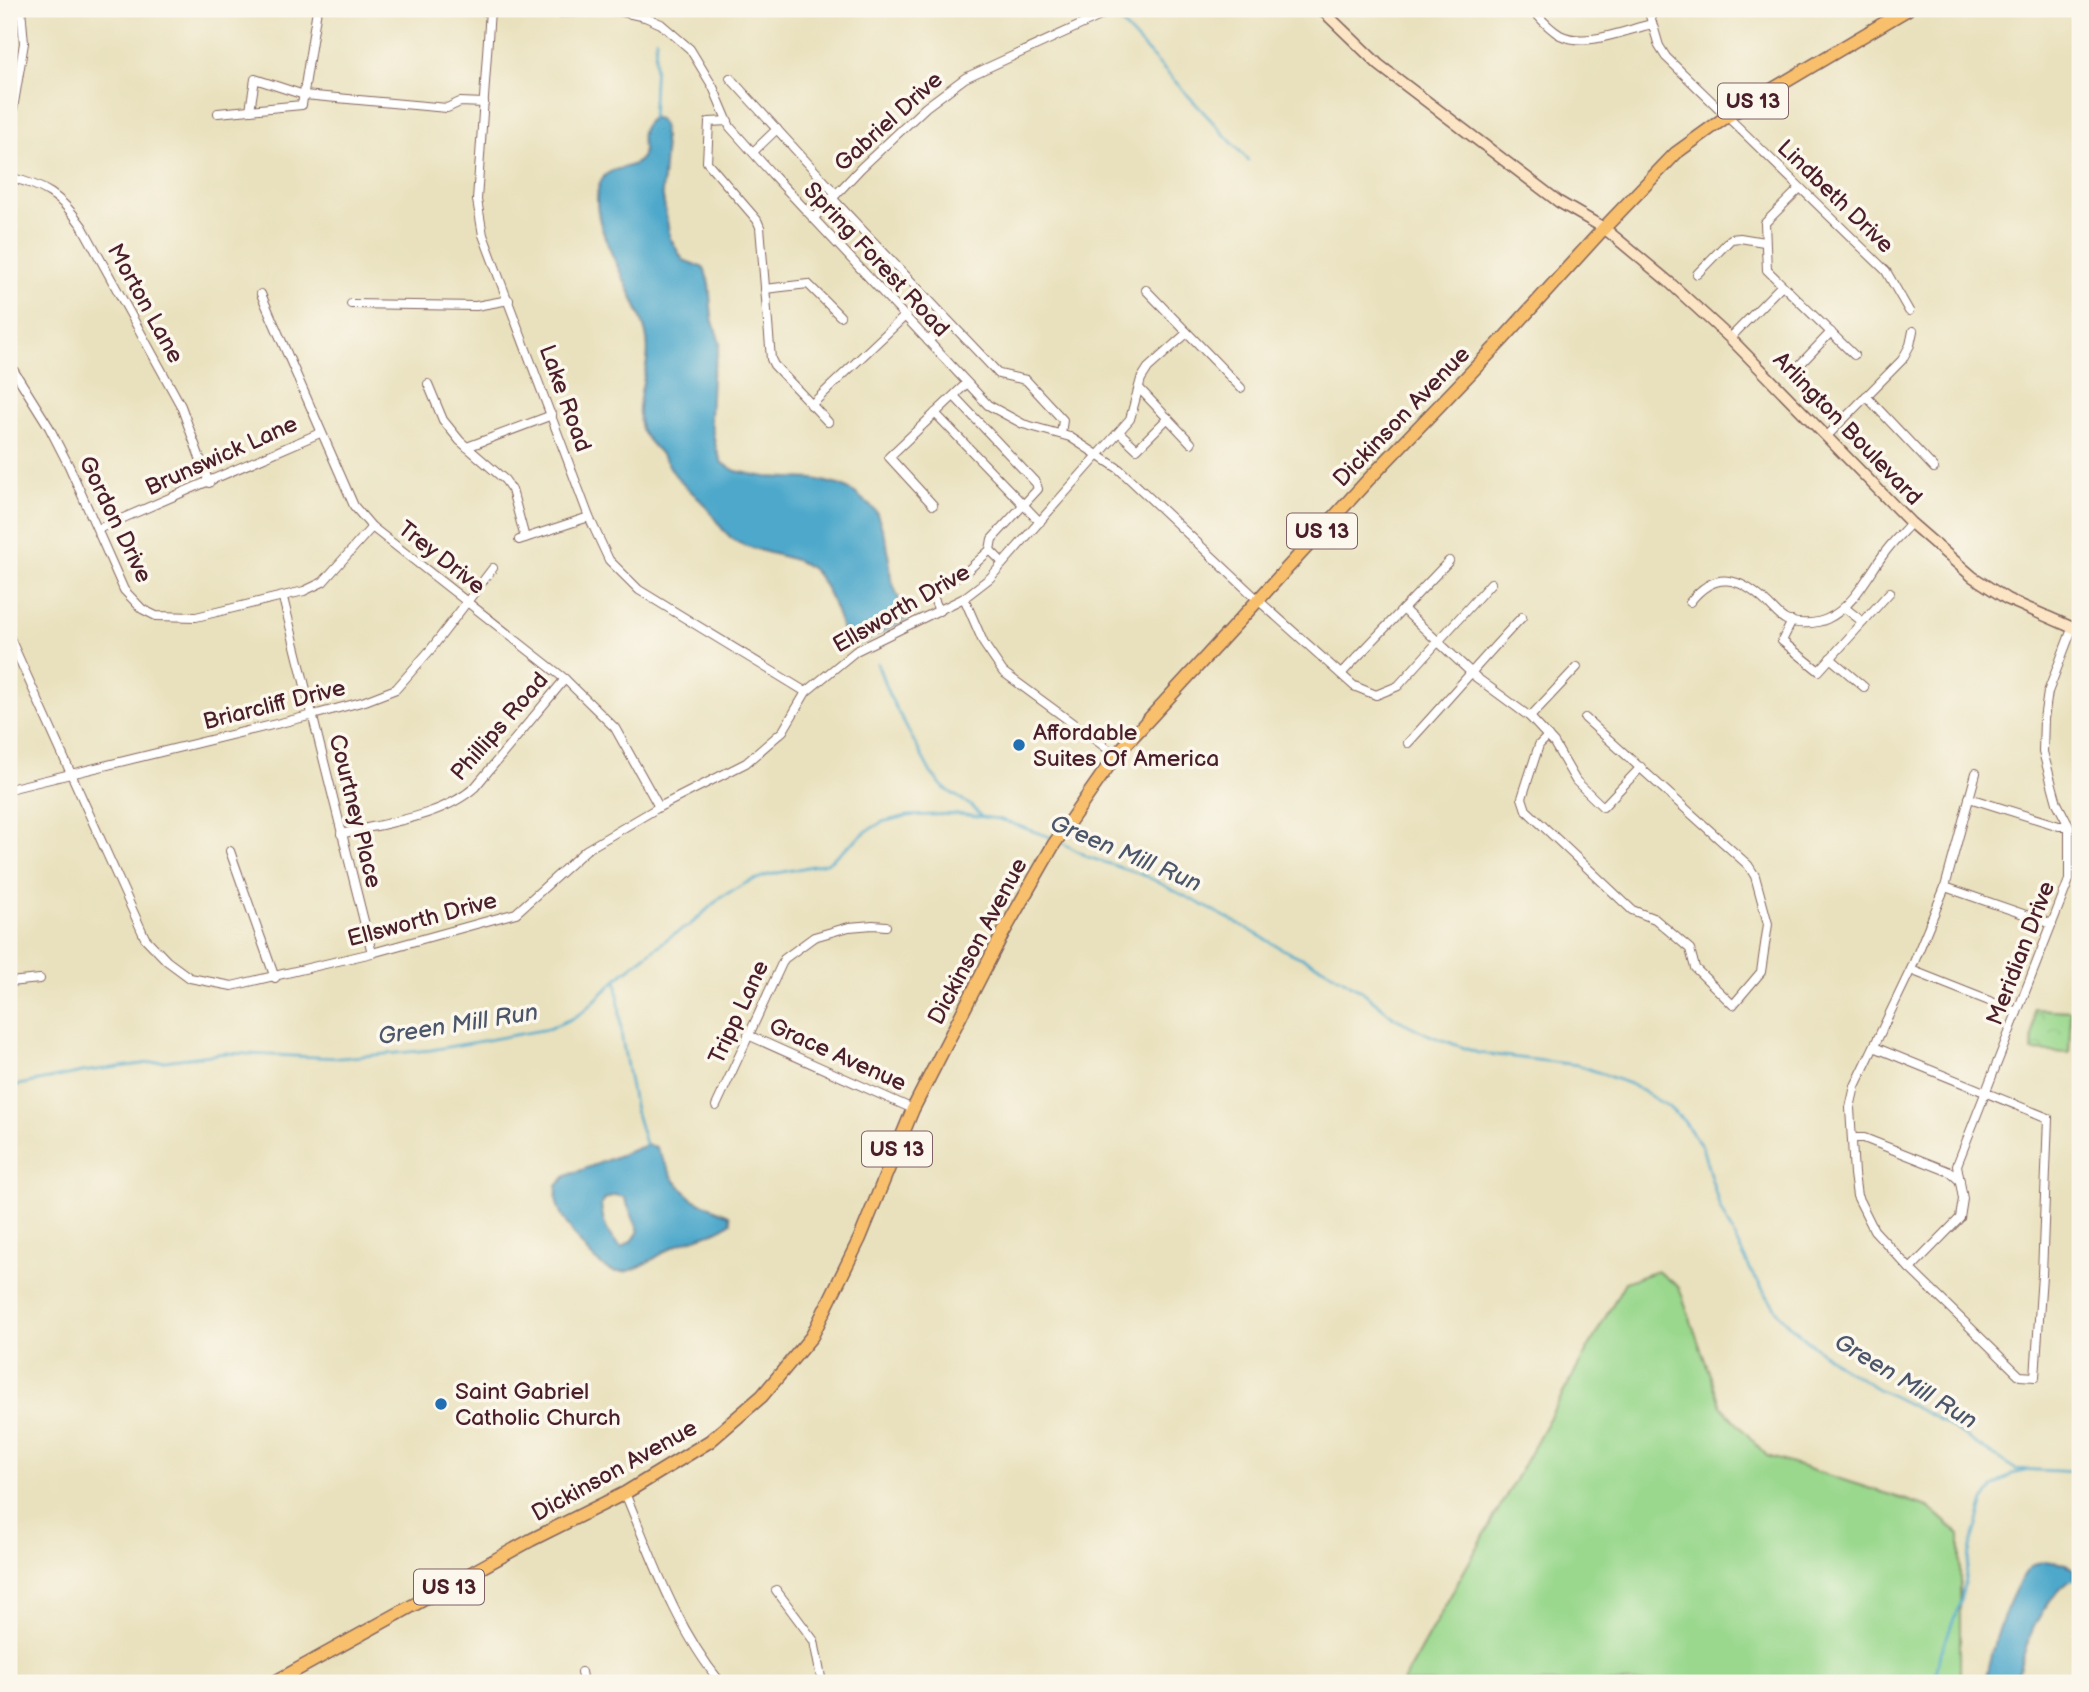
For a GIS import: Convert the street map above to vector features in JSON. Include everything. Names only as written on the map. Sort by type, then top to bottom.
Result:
[{"type":"main road","name":"Arlington Boulevard","points":[[1321,9],[1379,65],[1433,108],[1559,202],[1604,228],[1669,282],[1730,338],[1911,523],[1973,577],[2007,600],[2076,630]]},
{"type":"main road","name":"Dickinson Avenue","points":[[273,1683],[531,1540],[625,1493],[710,1441],[762,1395],[811,1336],[860,1238],[913,1109],[1002,935],[1054,844],[1116,755],[1368,480],[1676,153],[1726,117],[1902,10]]},
{"type":"street","points":[[9,133],[24,43],[21,9]]},
{"type":"street","points":[[218,113],[302,105],[317,9]]},
{"type":"street","name":"Spring Forest Road","points":[[466,9],[522,14],[618,11],[661,24],[690,49],[713,87],[728,121],[753,152],[988,405],[1023,424],[1062,434],[1099,454],[1119,469],[1354,686],[1376,695],[1398,686],[1438,642]]},
{"type":"street","name":"Gabriel Drive","points":[[813,219],[926,107],[965,78],[1098,18],[1111,9]]},
{"type":"street","points":[[1532,9],[1552,29],[1576,39],[1652,24]]},
{"type":"street","name":"Lindbeth Drive","points":[[1648,9],[1666,57],[1885,271],[1909,311]]},
{"type":"street","name":"Lake Road","points":[[490,10],[477,200],[483,235],[589,516],[609,560],[639,590],[806,692]]},
{"type":"street","points":[[730,78],[834,196],[999,374],[1026,380],[1063,419],[1062,434]]},
{"type":"street","points":[[250,110],[255,79],[304,95],[447,108],[460,102],[484,103]]},
{"type":"street","points":[[728,121],[709,122],[707,162],[760,227],[774,365],[828,422]]},
{"type":"street","points":[[753,152],[777,129]]},
{"type":"street","name":"Morton Lane","points":[[9,177],[37,184],[53,193],[69,207],[82,226],[181,406],[209,483]]},
{"type":"street","points":[[1800,188],[1765,223],[1767,270],[1854,355]]},
{"type":"street","points":[[1697,274],[1731,239],[1765,242]]},
{"type":"street","points":[[765,289],[808,284],[840,316]]},
{"type":"street","points":[[1730,338],[1782,285]]},
{"type":"street","points":[[1146,290],[1241,388]]},
{"type":"street","name":"Trey Drive","points":[[261,294],[354,506],[372,527],[565,679],[615,728],[659,807]]},
{"type":"street","points":[[351,304],[476,306],[509,300]]},
{"type":"street","points":[[811,405],[905,316]]},
{"type":"street","points":[[928,341],[949,322]]},
{"type":"street","points":[[1826,436],[1902,360],[1910,345],[1913,331]]},
{"type":"street","points":[[1793,372],[1831,332]]},
{"type":"street","name":"Ellsworth Drive","points":[[9,636],[145,938],[167,961],[190,978],[232,986],[275,978],[516,913],[586,850],[659,807],[746,763],[783,731],[806,692],[856,651],[964,598],[990,578],[1130,419],[1141,379],[1148,368],[1187,333]]},
{"type":"street","name":"Gordon Drive","points":[[9,363],[49,427],[124,590],[142,609],[156,616],[196,617],[283,598],[323,582],[372,527]]},
{"type":"street","points":[[933,505],[889,457],[967,383]]},
{"type":"street","points":[[428,384],[443,420],[512,490],[522,539],[589,516]]},
{"type":"street","points":[[1139,388],[1191,443]]},
{"type":"street","points":[[939,611],[930,589],[966,572],[990,550],[992,539],[1038,489],[1036,483],[954,396]]},
{"type":"street","points":[[1866,396],[1934,468]]},
{"type":"street","points":[[935,413],[1040,522]]},
{"type":"street","points":[[467,447],[552,415]]},
{"type":"street","points":[[1119,432],[1137,449],[1168,418]]},
{"type":"street","name":"Brunswick Lane","points":[[98,529],[320,433]]},
{"type":"street","points":[[1690,602],[1698,592],[1714,581],[1736,580],[1785,620],[1808,624],[1827,619],[1845,608],[1886,551],[1911,523]]},
{"type":"street","points":[[990,550],[1003,563]]},
{"type":"street","points":[[1341,674],[1449,561]]},
{"type":"street","name":"Briarcliff Drive","points":[[9,789],[313,715],[396,690],[493,568]]},
{"type":"street","points":[[1438,642],[1491,583]]},
{"type":"street","points":[[1792,621],[1782,641],[1819,671],[1890,592]]},
{"type":"street","name":"Courtney Place","points":[[283,598],[372,953]]},
{"type":"street","points":[[964,598],[984,644],[1003,673],[1116,755]]},
{"type":"street","points":[[1845,608],[1863,622]]},
{"type":"street","points":[[1403,609],[1470,671],[1530,717],[1548,736],[1576,781],[1603,807],[1641,767]]},
{"type":"street","points":[[1408,743],[1463,684],[1470,671],[1522,617]]},
{"type":"street","name":"Meridian Drive","points":[[1910,1269],[1960,1218],[1963,1199],[1956,1165],[2070,880],[2069,826],[2057,803],[2043,752],[2048,692],[2076,630]]},
{"type":"street","points":[[1830,658],[1864,687]]},
{"type":"street","points":[[1530,717],[1577,667]]},
{"type":"street","name":"Phillips Road","points":[[341,834],[445,807],[462,799],[565,679]]},
{"type":"street","points":[[1548,736],[1539,745],[1522,798],[1526,810],[1632,910],[1656,919],[1690,949],[1696,968],[1733,1005],[1762,972],[1768,924],[1755,876],[1748,865],[1585,718]]},
{"type":"street","points":[[1874,1047],[2048,1118],[2035,1377],[2020,1376],[1910,1269],[1874,1230],[1857,1196],[1850,1108],[1855,1086],[1911,970],[1945,887],[1976,773]]},
{"type":"street","points":[[1969,799],[2059,826],[2069,826]]},
{"type":"street","points":[[230,851],[275,978]]},
{"type":"street","points":[[1945,887],[2052,924]]},
{"type":"street","name":"Tripp Lane","points":[[716,1106],[784,959],[814,937],[849,927],[886,926]]},
{"type":"street","points":[[1911,970],[2017,1012]]},
{"type":"street","points":[[9,982],[40,979]]},
{"type":"street","name":"Grace Avenue","points":[[748,1035],[913,1109]]},
{"type":"street","points":[[1852,1138],[1864,1138],[1950,1172],[1960,1181]]},
{"type":"street","points":[[625,1493],[665,1588],[700,1658],[721,1683]]},
{"type":"street","points":[[776,1590],[814,1641],[822,1683]]},
{"type":"street","points":[[581,1672],[583,1683]]},
{"type":"green space","points":[[2034,1009],[2071,1011],[2069,1053],[2032,1051]]},
{"type":"green space","points":[[1657,1271],[1679,1287],[1721,1406],[1767,1456],[1928,1507],[1960,1535],[1960,1683],[1402,1683],[1625,1282]]},
{"type":"water","points":[[652,118],[659,119],[663,126],[665,153],[662,192],[670,238],[683,260],[704,268],[709,283],[712,318],[720,343],[712,376],[710,418],[722,463],[736,471],[766,477],[815,479],[842,486],[876,511],[887,543],[891,579],[907,619],[865,642],[852,645],[846,640],[834,605],[821,579],[808,566],[746,546],[726,533],[702,502],[676,476],[641,429],[639,405],[647,358],[646,334],[603,232],[597,199],[602,178],[614,170],[634,164],[643,156],[642,131]]},
{"type":"water","points":[[646,1145],[656,1147],[675,1181],[692,1199],[729,1215],[731,1222],[719,1230],[677,1245],[634,1269],[619,1272],[610,1270],[591,1256],[560,1211],[557,1186],[566,1176]],"holes":[[[614,1195],[624,1197],[639,1231],[633,1240],[622,1248],[607,1229],[601,1205],[605,1199]]]},
{"type":"water","points":[[2044,1561],[2066,1564],[2074,1570],[2073,1578],[2050,1600],[2035,1624],[2016,1682],[1986,1679],[1997,1636],[2010,1601],[2025,1573],[2033,1565]]},
{"type":"waterway","points":[[1119,21],[1248,160]]},
{"type":"waterway","points":[[652,122],[656,38]]},
{"type":"waterway","points":[[877,663],[889,695],[931,773],[944,788],[970,805],[981,816]]},
{"type":"waterway","name":"Green Mill Run","points":[[9,1087],[82,1072],[225,1053],[340,1058],[431,1050],[548,1029],[584,1011],[622,974],[671,936],[690,925],[721,897],[748,882],[768,875],[827,863],[882,822],[907,816],[957,814],[999,819],[1053,838]]},
{"type":"waterway","name":"Green Mill Run","points":[[1059,841],[1088,857],[1146,876],[1282,949],[1322,967],[1362,991],[1395,1018],[1429,1035],[1478,1053],[1578,1065],[1630,1084],[1667,1106],[1683,1120],[1702,1147],[1720,1208],[1752,1273],[1780,1315],[1799,1334],[1838,1365],[1936,1418],[2015,1469],[2080,1472]]},
{"type":"waterway","points":[[617,982],[622,1039],[635,1110],[646,1147]]},
{"type":"waterway","points":[[1935,1683],[1939,1658],[1961,1600],[1972,1542],[1984,1501],[1994,1487],[2012,1474],[2025,1471]]},
{"type":"waterway","points":[[2070,1578],[2080,1582]]},
{"type":"place","name":"Affordable Suites Of America","points":[[1019,745]]},
{"type":"place","name":"Saint Gabriel Catholic Church","points":[[441,1404]]}]
